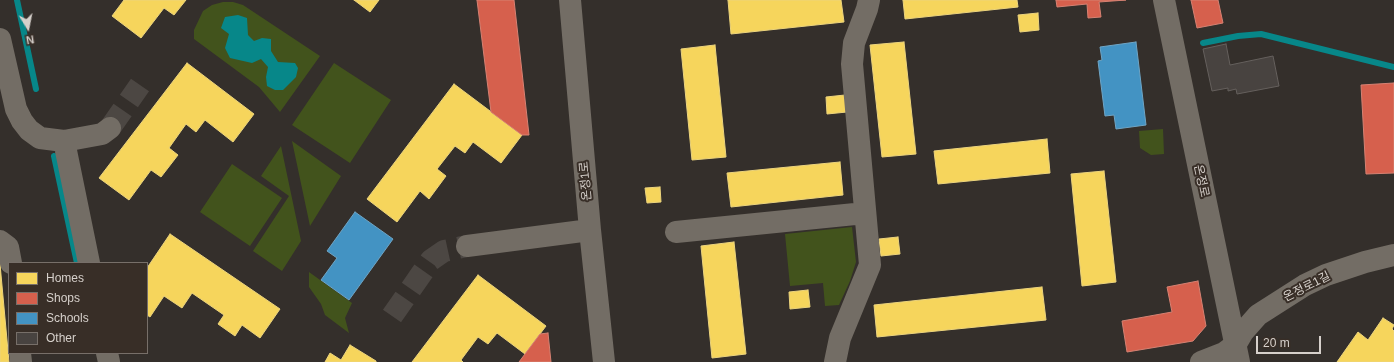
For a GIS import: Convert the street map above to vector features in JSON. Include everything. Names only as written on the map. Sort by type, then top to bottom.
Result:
[{"type":"street","name":"온정1로","points":[[570,0],[590,230],[604,362]]},
{"type":"street","points":[[835,362],[837,348],[870,265],[852,59],[854,43],[868,9],[869,0]]},
{"type":"street","name":"온정로","points":[[1164,0],[1238,353]]},
{"type":"street","points":[[0,39],[16,109],[22,121],[29,130],[40,138],[64,141],[102,134],[110,128]]},
{"type":"street","points":[[64,141],[89,262]]},
{"type":"street","points":[[676,232],[865,213]]},
{"type":"street","points":[[467,246],[590,230]]},
{"type":"street","points":[[0,241],[8,247],[11,262]]},
{"type":"street","name":"온정로1길","points":[[1238,353],[1243,332],[1258,315],[1305,285],[1326,275],[1365,262],[1394,255]]},
{"type":"street","points":[[1201,362],[1224,353],[1238,353]]},
{"type":"green space","points":[[223,2],[233,2],[243,5],[320,56],[280,112],[259,87],[194,39],[194,30],[203,11],[212,5]]},
{"type":"green space","points":[[334,63],[391,100],[350,163],[292,125]]},
{"type":"green space","points":[[1163,129],[1164,154],[1151,155],[1140,148],[1139,131]]},
{"type":"green space","points":[[292,141],[341,176],[310,226]]},
{"type":"green space","points":[[281,146],[301,241],[282,271],[253,251],[289,196],[261,176]]},
{"type":"green space","points":[[232,164],[282,198],[250,246],[200,212]]},
{"type":"green space","points":[[852,227],[856,262],[850,281],[839,305],[825,306],[823,283],[790,286],[785,234]]},
{"type":"green space","points":[[309,272],[352,303],[345,318],[349,333],[325,315],[321,304],[309,287]]},
{"type":"water","points":[[238,15],[247,18],[248,35],[254,41],[262,38],[271,39],[271,51],[278,62],[295,63],[298,68],[296,77],[283,90],[275,90],[267,86],[266,77],[268,67],[261,59],[252,63],[230,58],[225,48],[229,34],[221,28],[225,17]]},
{"type":"building: Homes","points":[[124,0],[186,0],[174,15],[164,8],[141,38],[112,16]]},
{"type":"building: Homes","points":[[354,0],[379,0],[370,12]]},
{"type":"building: Homes","points":[[728,0],[841,0],[844,22],[731,34]]},
{"type":"building: Homes","points":[[903,0],[1017,0],[1018,7],[905,19]]},
{"type":"building: Homes","points":[[1038,13],[1039,30],[1020,32],[1018,15]]},
{"type":"building: Homes","points":[[904,42],[916,154],[882,157],[870,45]]},
{"type":"building: Homes","points":[[715,45],[726,157],[692,160],[681,49]]},
{"type":"building: Homes","points":[[187,63],[254,114],[233,142],[205,120],[196,132],[186,124],[169,148],[178,155],[161,177],[151,170],[129,200],[99,178]]},
{"type":"building: Homes","points":[[454,84],[522,135],[501,163],[473,142],[465,153],[455,146],[437,169],[446,176],[429,199],[420,191],[397,222],[367,199]]},
{"type":"building: Homes","points":[[845,95],[847,112],[827,114],[826,97]]},
{"type":"building: Homes","points":[[1047,139],[1050,173],[938,184],[934,151]]},
{"type":"building: Homes","points":[[840,162],[843,195],[731,207],[727,173]]},
{"type":"building: Homes","points":[[1104,171],[1116,282],[1082,286],[1071,174]]},
{"type":"building: Homes","points":[[660,187],[661,202],[647,203],[645,188]]},
{"type":"building: Homes","points":[[170,234],[280,309],[260,338],[242,325],[235,336],[218,324],[224,315],[192,293],[182,308],[164,296],[150,317],[148,316],[148,267]]},
{"type":"building: Homes","points":[[898,237],[900,254],[881,256],[879,239]]},
{"type":"building: Homes","points":[[734,242],[746,354],[712,358],[701,246]]},
{"type":"building: Homes","points":[[0,264],[9,362],[0,362]]},
{"type":"building: Homes","points":[[478,275],[546,326],[525,354],[497,333],[488,344],[478,337],[461,360],[463,362],[412,362]]},
{"type":"building: Homes","points":[[1042,287],[1046,320],[877,337],[874,305]]},
{"type":"building: Homes","points":[[808,290],[810,307],[790,309],[789,292]]},
{"type":"building: Homes","points":[[1383,318],[1394,325],[1392,329],[1394,331],[1394,362],[1337,362],[1358,332],[1368,340]]},
{"type":"building: Homes","points":[[350,345],[376,362],[325,362],[330,353],[341,360]]},
{"type":"building: Shops","points":[[477,0],[514,0],[529,135],[522,135],[491,112]]},
{"type":"building: Shops","points":[[1056,0],[1126,0],[1099,2],[1101,17],[1088,18],[1087,4],[1057,7]]},
{"type":"building: Shops","points":[[1191,0],[1218,0],[1223,23],[1197,28]]},
{"type":"building: Shops","points":[[1394,83],[1394,173],[1366,174],[1361,85]]},
{"type":"building: Shops","points":[[1198,281],[1206,326],[1193,341],[1127,352],[1122,321],[1172,312],[1167,287]]},
{"type":"building: Shops","points":[[548,333],[551,362],[519,362],[540,334]]},
{"type":"building: Schools","points":[[1136,42],[1146,125],[1116,129],[1114,115],[1105,116],[1098,61],[1102,60],[1100,47]]},
{"type":"building: Schools","points":[[355,212],[393,239],[349,300],[321,280],[337,258],[327,251]]},
{"type":"building: Other","points":[[1226,44],[1230,65],[1273,56],[1279,86],[1237,94],[1236,89],[1228,91],[1228,88],[1212,91],[1203,49]]},
{"type":"waterway","points":[[17,0],[36,89]]},
{"type":"waterway","points":[[1203,43],[1238,36],[1261,34],[1394,67]]},
{"type":"waterway","points":[[54,156],[77,262]]},
{"type":"tunnel","points":[[110,128],[140,85]]},
{"type":"tunnel","points":[[392,316],[431,260],[444,251],[467,246]]}]
